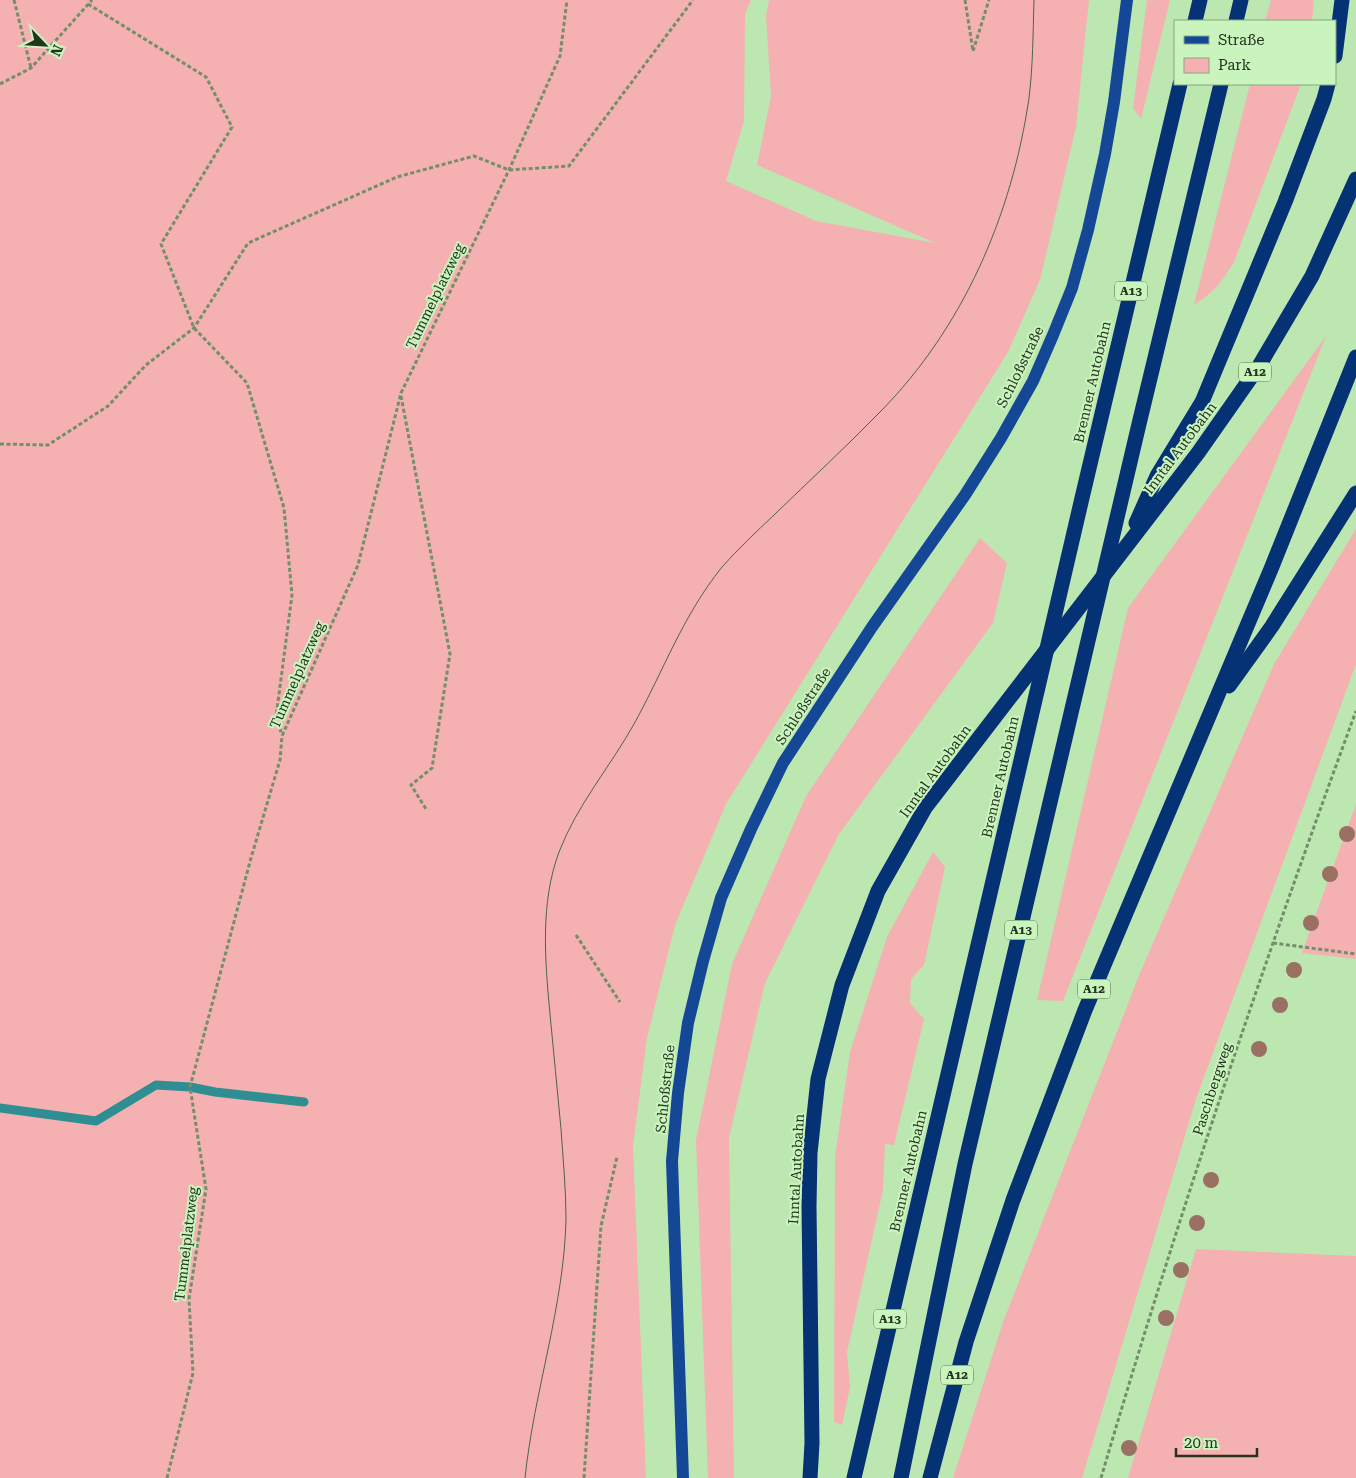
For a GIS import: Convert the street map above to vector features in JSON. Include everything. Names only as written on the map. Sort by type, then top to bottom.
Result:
[{"type":"highway","points":[[1195,20],[1200,0]]},
{"type":"highway","points":[[1236,20],[1241,0]]},
{"type":"highway","points":[[1336,48],[1342,0]]},
{"type":"highway","name":"Brenner Autobahn","points":[[854,1478],[1180,85]]},
{"type":"highway","name":"A13","points":[[901,1478],[965,1164],[1221,85]]},
{"type":"highway","points":[[1125,546],[1157,476],[1202,402],[1285,202],[1328,85]]},
{"type":"highway","name":"Inntal Autobahn","points":[[810,1478],[812,1443],[809,1285],[810,1153],[818,1079],[842,985],[878,891],[925,808],[1198,453],[1259,366],[1312,276],[1356,179]]},
{"type":"highway","name":"A12","points":[[930,1478],[966,1342],[1013,1200],[1085,1010],[1212,710],[1356,357]]},
{"type":"highway","points":[[1212,710],[1272,626],[1356,493]]},
{"type":"main road","name":"Schloßstraße","points":[[683,1478],[672,1161],[678,1093],[688,1023],[721,898],[783,762],[872,627],[965,495],[1001,438],[1033,381],[1072,288],[1088,230],[1114,102],[1127,0]]},
{"type":"path","points":[[14,0],[31,68]]},
{"type":"path","points":[[0,84],[31,68],[92,0]]},
{"type":"path","name":"Tummelplatzweg","points":[[167,1478],[193,1373],[189,1299],[206,1190],[190,1087],[251,858],[280,760],[282,736],[358,565],[401,393],[509,170],[560,56],[567,0]]},
{"type":"path","points":[[0,444],[48,445],[108,406],[146,365],[194,328],[248,243],[397,177],[474,156],[509,170],[569,166],[693,0]]},
{"type":"path","points":[[965,0],[973,51],[989,0]]},
{"type":"path","points":[[88,4],[206,76],[232,128],[161,244],[194,328],[246,383],[284,508],[292,595],[276,717],[282,736]]},
{"type":"path","points":[[401,393],[450,654],[432,768],[411,785],[426,809]]},
{"type":"path","name":"Paschbergweg","points":[[1101,1478],[1171,1248],[1273,943],[1356,711]]},
{"type":"path","points":[[576,935],[620,1002]]},
{"type":"path","points":[[1273,943],[1356,954]]},
{"type":"path","points":[[584,1478],[601,1226],[617,1157]]},
{"type":"green space","points":[[0,0],[751,0],[745,14],[744,121],[726,181],[816,221],[935,243],[757,165],[771,96],[766,15],[769,0],[1089,0],[1076,127],[1040,280],[1008,352],[726,804],[675,925],[647,1038],[633,1145],[646,1478],[0,1478]]},
{"type":"green space","points":[[1147,0],[1170,0],[1141,119],[1133,108]]},
{"type":"green space","points":[[1271,0],[1314,0],[1312,20],[1265,20]]},
{"type":"green space","points":[[1250,85],[1301,85],[1234,262],[1217,286],[1194,305]]},
{"type":"green space","points":[[1326,336],[1063,1001],[1037,1000],[1128,608]]},
{"type":"green space","points":[[1356,529],[1356,664],[1196,1099],[1082,1478],[953,1478],[1003,1322],[1140,973],[1274,664]]},
{"type":"green space","points":[[980,538],[1007,563],[993,623],[839,834],[765,983],[729,1138],[734,1478],[708,1478],[696,1140],[732,964],[806,796]]},
{"type":"green space","points":[[1356,804],[1356,959],[1302,953],[1304,947]]},
{"type":"green space","points":[[933,852],[945,867],[924,965],[911,979],[910,1003],[924,1019],[894,1145],[885,1144],[883,1190],[847,1352],[850,1387],[842,1425],[834,1422],[835,1157],[850,1052],[887,937]]},
{"type":"green space","points":[[1196,1249],[1356,1256],[1356,1478],[1128,1478]]},
{"type":"waterway","points":[[0,1108],[96,1121],[156,1085],[190,1087],[215,1092],[304,1102]]},
{"type":"tram line","points":[[525,1478],[535,1413],[555,1317],[564,1252],[566,1219],[561,1129],[546,953],[546,912],[553,871],[559,852],[584,802],[634,724],[684,624],[708,586],[734,554],[841,451],[910,379],[936,344],[959,307],[996,227],[1010,185],[1021,142],[1029,98],[1034,0]]}]
